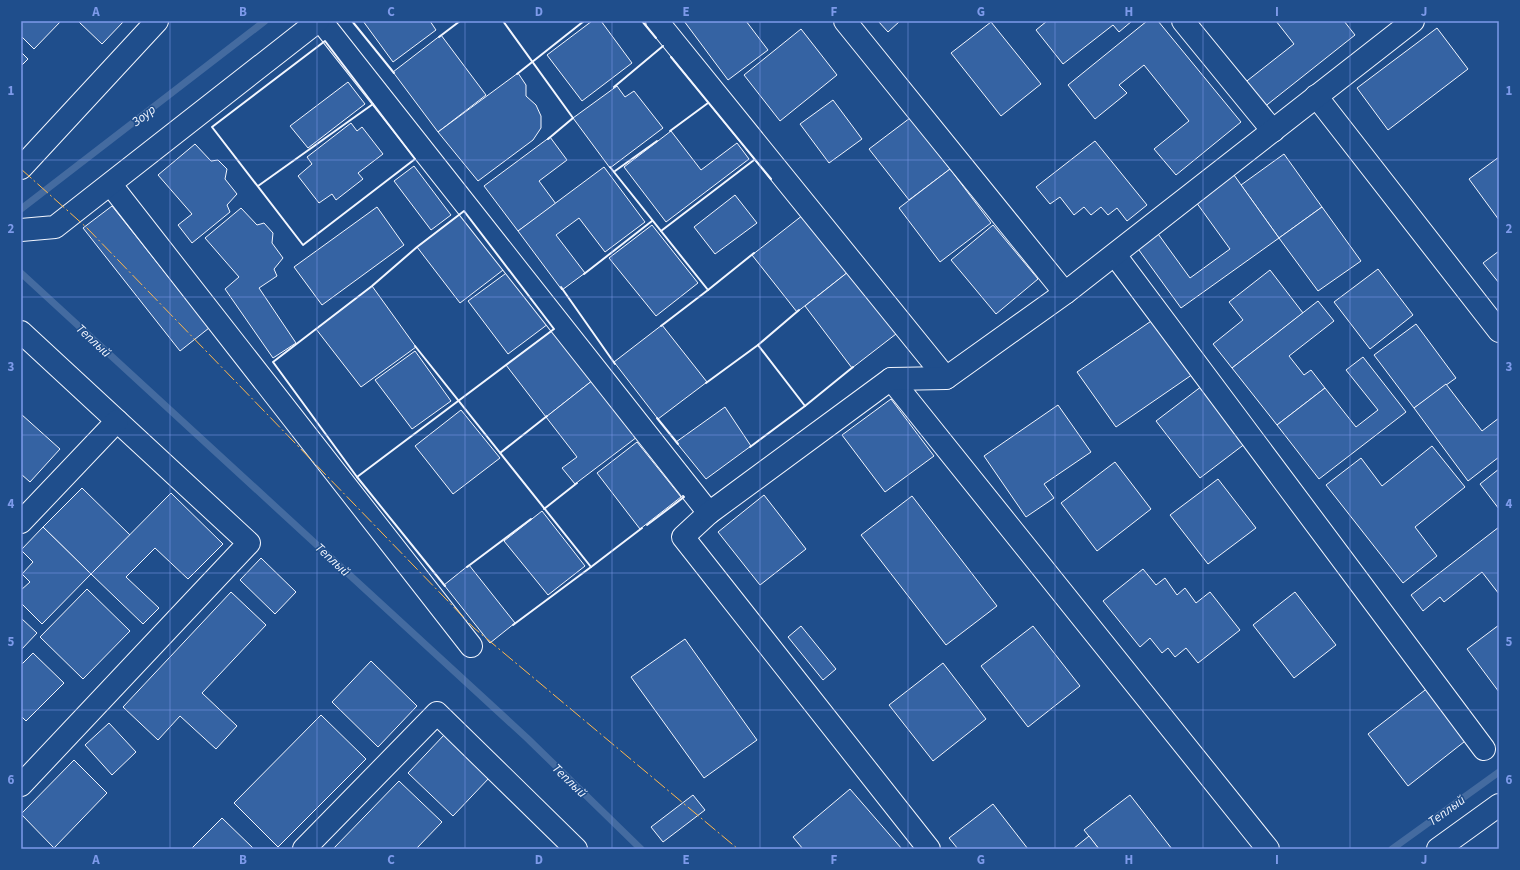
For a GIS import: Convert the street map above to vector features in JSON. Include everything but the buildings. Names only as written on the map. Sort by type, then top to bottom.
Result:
[{"type":"street","points":[[21,168],[157,21]]},
{"type":"street","points":[[21,230],[55,227],[111,185],[318,21]]},
{"type":"street","points":[[321,21],[708,513]]},
{"type":"street","points":[[657,21],[946,378]]},
{"type":"street","points":[[845,21],[1065,293]]},
{"type":"street","points":[[1183,21],[1273,131]]},
{"type":"street","points":[[929,849],[683,537],[708,513],[891,379],[946,378],[1065,293],[1412,21]]},
{"type":"street","points":[[1316,96],[1499,331]]},
{"type":"street","points":[[111,185],[471,646]]},
{"type":"street","points":[[1115,254],[1484,748]]},
{"type":"street","points":[[21,332],[249,543],[21,785]]},
{"type":"street","points":[[891,379],[1268,849]]},
{"type":"street","points":[[21,522],[117,421]]},
{"type":"street","points":[[304,849],[437,713],[576,849]]},
{"type":"street","points":[[1438,849],[1499,805]]},
{"type":"waterway","name":"Зоур","points":[[21,209],[265,21]]},
{"type":"waterway","name":"Теплый","points":[[21,273],[527,738],[641,849]]},
{"type":"waterway","name":"Теплый","points":[[1392,849],[1499,772]]},
{"type":"wall","points":[[352,21],[394,73]]},
{"type":"wall","points":[[439,37],[460,21]]},
{"type":"wall","points":[[503,21],[573,118],[548,139]]},
{"type":"wall","points":[[517,74],[584,21]]},
{"type":"wall","points":[[642,21],[656,38]]},
{"type":"wall","points":[[325,41],[415,159],[303,245],[212,127],[325,41]]},
{"type":"wall","points":[[614,87],[663,46]]},
{"type":"wall","points":[[671,57],[771,179]]},
{"type":"wall","points":[[670,131],[708,103]]},
{"type":"wall","points":[[258,186],[373,104]]},
{"type":"wall","points":[[615,171],[657,141]]},
{"type":"wall","points":[[661,231],[754,160]]},
{"type":"wall","points":[[610,167],[708,290],[661,326]]},
{"type":"wall","points":[[464,211],[554,329],[357,477],[273,362],[372,286],[417,247],[464,211]]},
{"type":"wall","points":[[584,274],[652,221]]},
{"type":"wall","points":[[708,290],[754,253]]},
{"type":"wall","points":[[561,287],[615,364]]},
{"type":"wall","points":[[706,383],[758,345],[799,310]]},
{"type":"wall","points":[[758,345],[805,406]]},
{"type":"wall","points":[[415,346],[591,567],[642,528]]},
{"type":"wall","points":[[750,447],[805,406],[853,367]]},
{"type":"wall","points":[[500,453],[547,416]]},
{"type":"wall","points":[[657,418],[678,444]]},
{"type":"wall","points":[[357,477],[445,586]]},
{"type":"wall","points":[[544,509],[577,483]]},
{"type":"wall","points":[[647,525],[684,497],[683,496]]},
{"type":"wall","points":[[467,567],[531,519]]},
{"type":"wall","points":[[513,625],[591,567]]},
{"type":"power","points":[[21,169],[87,228],[474,628],[738,849]]}]
